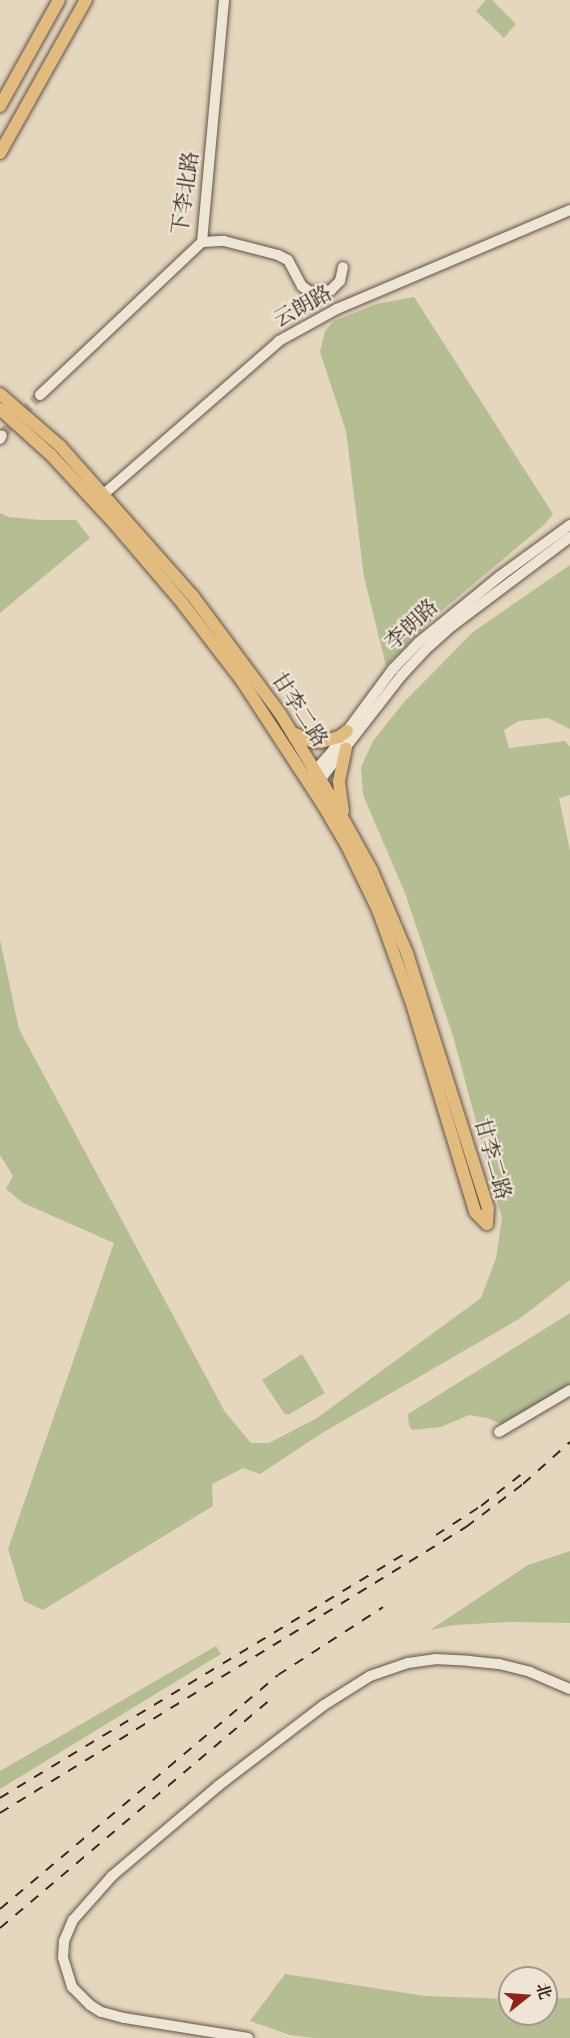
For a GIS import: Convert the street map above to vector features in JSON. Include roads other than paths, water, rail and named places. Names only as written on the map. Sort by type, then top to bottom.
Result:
[{"type":"main road","points":[[0,106],[59,0]]},
{"type":"main road","points":[[0,153],[86,0]]},
{"type":"main road","name":"甘李二路","points":[[0,394],[38,425],[99,498],[211,639],[313,779],[348,826],[389,906],[424,1001],[488,1208],[487,1224],[475,1212],[412,1004],[378,910],[313,779],[290,731],[221,631],[99,498],[0,409]]},
{"type":"main road","points":[[290,731],[302,738],[321,741],[339,737],[347,731]]},
{"type":"main road","points":[[346,749],[339,780],[348,826]]},
{"type":"street","name":"下李北路","points":[[40,395],[202,242],[224,0]]},
{"type":"street","name":"云朗路","points":[[99,498],[279,341],[337,309],[570,210]]},
{"type":"street","points":[[202,242],[224,241],[278,255],[288,260],[302,286],[310,292],[331,290],[340,281],[343,267]]},
{"type":"street","name":"李朗路","points":[[313,779],[393,669],[419,642],[491,583],[570,525]]},
{"type":"street","name":"李朗路","points":[[313,779],[346,749],[401,676],[425,650],[461,619],[570,537]]},
{"type":"street","points":[[499,1432],[570,1390]]},
{"type":"street","points":[[248,2038],[124,2018],[101,2012],[90,2005],[72,1987],[63,1957],[64,1941],[73,1920],[112,1876],[218,1786],[324,1705],[370,1676],[408,1663],[435,1659],[469,1660],[499,1664],[530,1672],[556,1681],[570,1689]]},
{"type":"tunnel","points":[[2,435],[40,395]]},
{"type":"railway","points":[[0,1813],[466,1527],[523,1484],[570,1442]]},
{"type":"railway","points":[[436,1535],[481,1506],[524,1472]]},
{"type":"railway","points":[[0,1798],[403,1555]]},
{"type":"railway","points":[[0,1909],[278,1675],[383,1607]]},
{"type":"railway","points":[[0,1928],[269,1701]]}]
